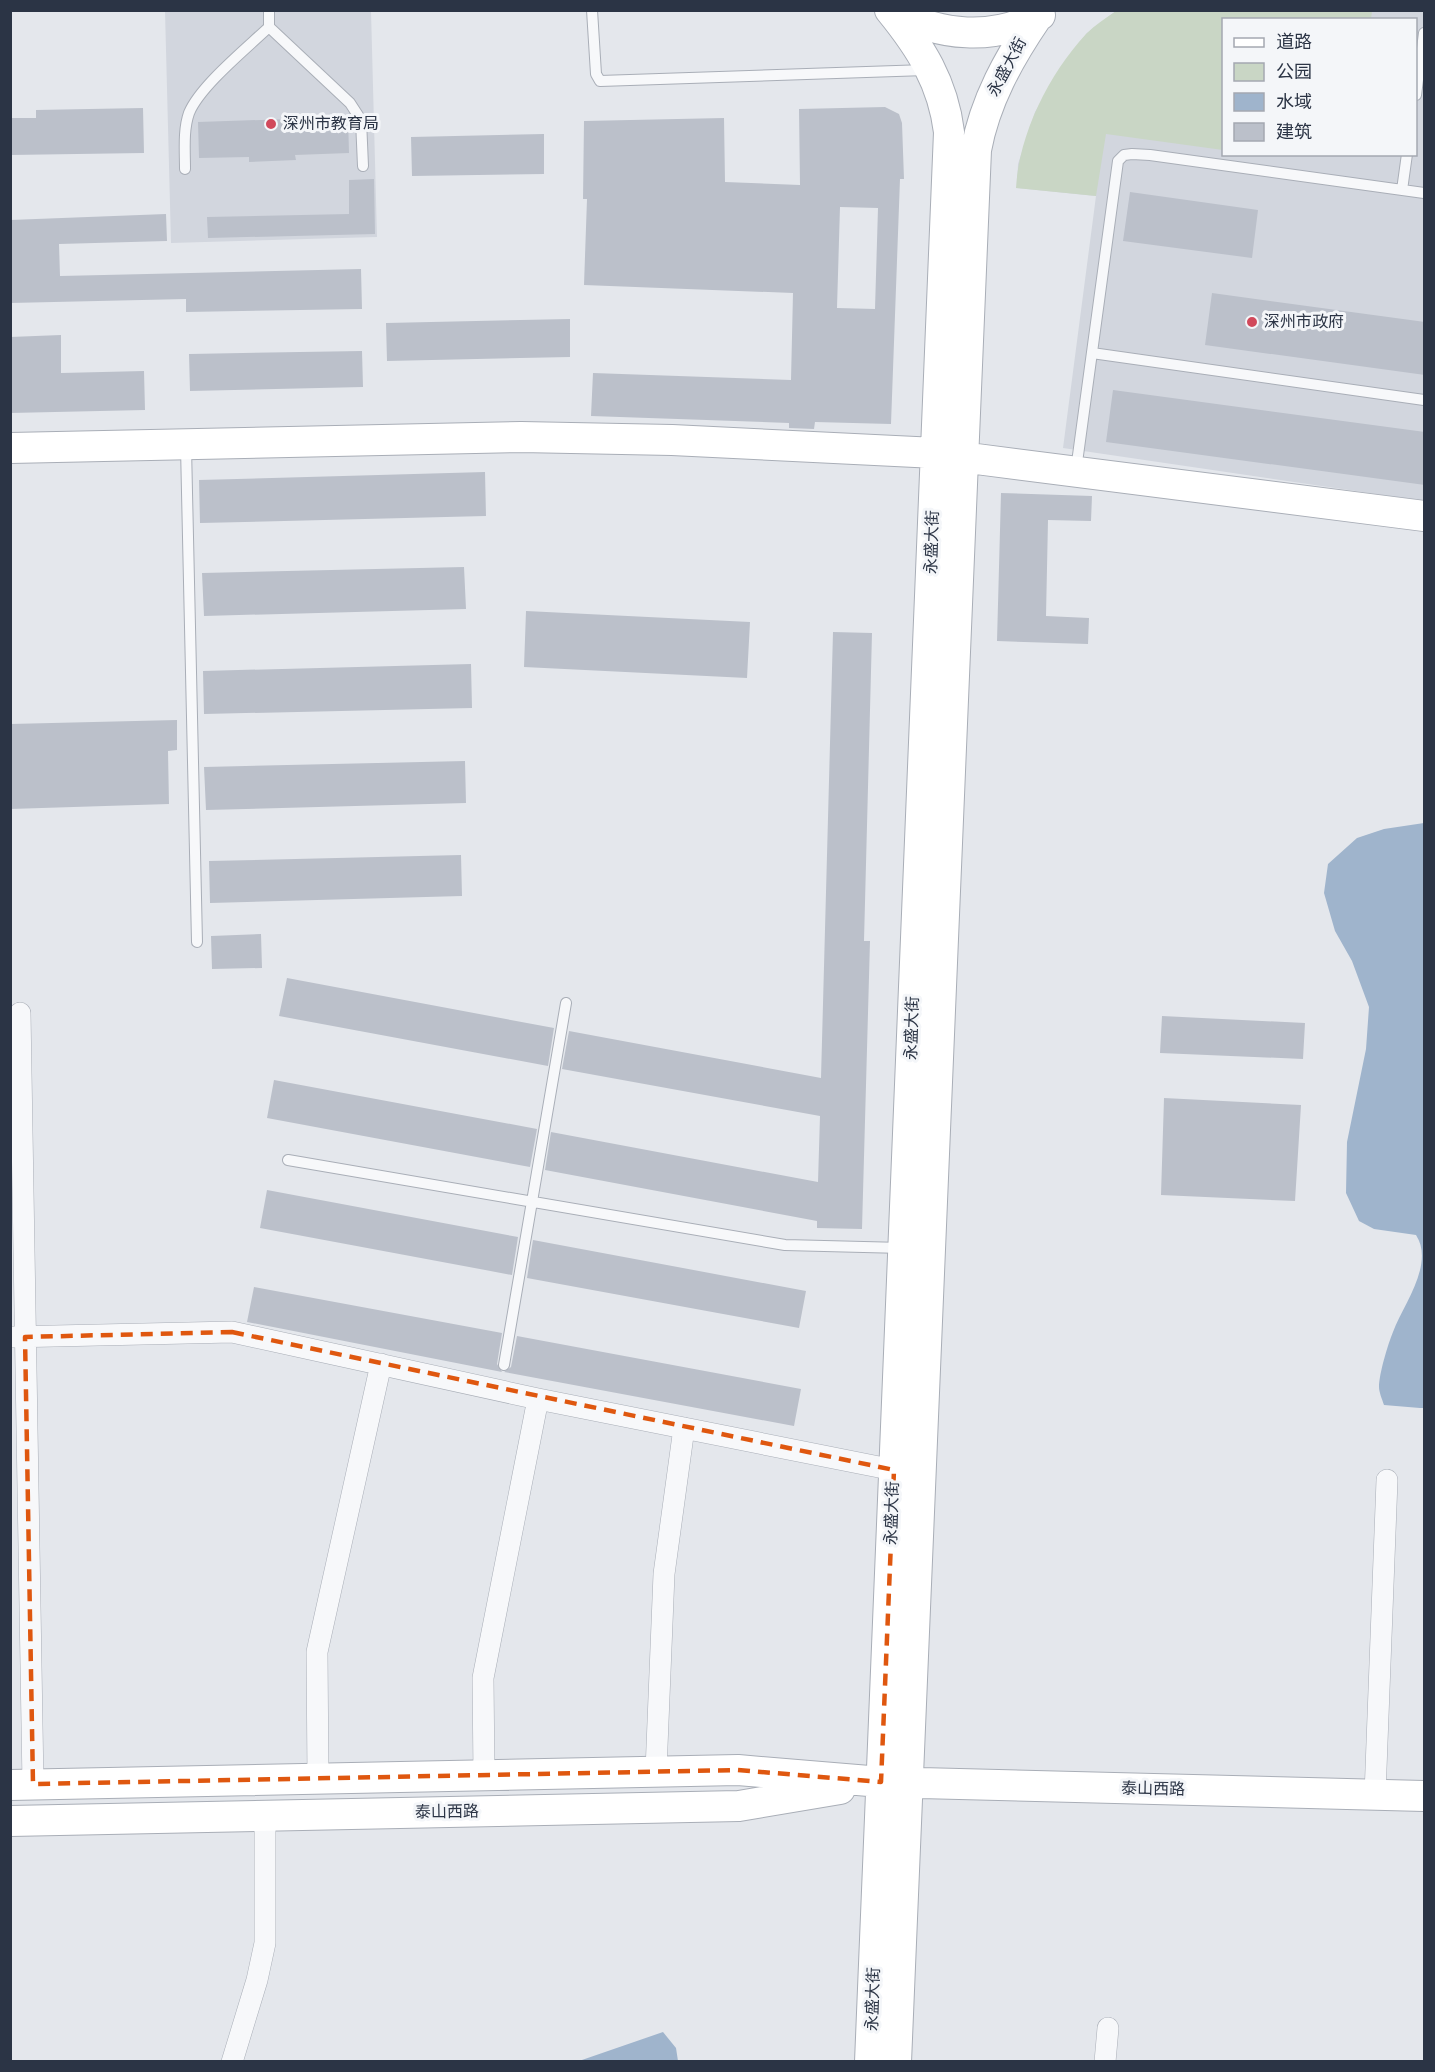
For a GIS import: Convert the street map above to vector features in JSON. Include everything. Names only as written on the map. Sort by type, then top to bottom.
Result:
[{"type":"main road","name":"永盛大街","points":[[870,2061],[894,1783],[949,455],[949,132],[946,108],[932,70],[892,10]]},
{"type":"main road","points":[[892,10],[915,21],[956,32],[997,30],[1042,14]]},
{"type":"main road","name":"永盛大街","points":[[896,2061],[894,1470],[903,1248],[949,455],[980,124],[992,94],[1042,14]]},
{"type":"main road","points":[[10,448],[521,437],[672,440],[949,455],[1425,516]]},
{"type":"main road","name":"泰山西路","points":[[22,1784],[738,1770],[894,1783],[1425,1796]]},
{"type":"main road","name":"泰山西路","points":[[10,1821],[739,1806],[894,1783]]},
{"type":"street","points":[[20,1012],[18,1337],[22,1784]]},
{"type":"street","points":[[18,1337],[232,1332],[538,1399],[894,1470]]},
{"type":"street","points":[[318,1778],[317,1652],[381,1364]]},
{"type":"street","points":[[484,1775],[483,1678],[538,1399]]},
{"type":"street","points":[[656,1771],[664,1574],[684,1428]]},
{"type":"street","points":[[1375,1795],[1387,1480]]},
{"type":"street","points":[[232,2061],[257,1980],[265,1943],[265,1816]]},
{"type":"street","points":[[1105,2061],[1108,2028]]},
{"type":"lane","points":[[268,10],[269,27],[355,111],[361,120],[363,166]]},
{"type":"lane","points":[[592,10],[596,74],[600,81],[932,70]]},
{"type":"lane","points":[[185,169],[186,124],[189,112],[200,95],[269,27]]},
{"type":"lane","points":[[1417,89],[1425,33]]},
{"type":"lane","points":[[1076,472],[1118,161],[1124,156],[1150,155],[1425,194]]},
{"type":"lane","points":[[1402,190],[1407,156]]},
{"type":"lane","points":[[1092,353],[1425,400]]},
{"type":"lane","points":[[186,444],[197,942]]},
{"type":"lane","points":[[504,1365],[566,1004]]},
{"type":"lane","points":[[288,1160],[785,1245],[903,1248]]},
{"type":"highlighted area","points":[[232,1332],[894,1470],[881,1782],[738,1770],[33,1784],[25,1337]]},
{"type":"shaded area","name":"深州市政府","points":[[1414,10],[1424,12],[1424,501],[1063,448],[1096,196],[1017,188],[1018,164],[1035,112],[1066,61],[1087,33],[1116,11]]},
{"type":"shaded area","name":"深州市教育局","points":[[165,11],[371,11],[377,237],[171,243]]},
{"type":"green space","points":[[1116,10],[1372,11],[1371,18],[1222,18],[1222,150],[1106,134],[1096,196],[1016,188],[1023,147],[1038,106],[1048,86],[1072,50]]},
{"type":"water","points":[[1424,823],[1424,1408],[1420,1408],[1384,1405],[1379,1387],[1389,1344],[1420,1271],[1421,1246],[1416,1235],[1374,1229],[1359,1221],[1346,1193],[1347,1142],[1366,1049],[1369,1007],[1352,961],[1335,931],[1324,893],[1328,864],[1357,838],[1384,829]]},
{"type":"water","points":[[663,2032],[676,2048],[678,2061],[579,2061]]},
{"type":"building","points":[[885,107],[899,114],[902,123],[904,179],[900,179],[891,424],[815,422],[814,429],[789,428],[789,423],[591,416],[593,373],[791,380],[793,293],[584,285],[587,199],[583,199],[584,121],[724,118],[725,182],[800,185],[799,109]],"holes":[[[840,207],[878,208],[875,309],[837,308]]]},
{"type":"building","points":[[143,108],[144,153],[10,155],[10,118],[36,118],[36,110]]},
{"type":"building","points":[[348,117],[349,153],[295,155],[296,160],[249,162],[249,157],[199,158],[198,122]]},
{"type":"building","points":[[544,134],[544,174],[412,176],[411,137]]},
{"type":"building","points":[[374,179],[375,234],[208,238],[207,217],[349,214],[349,180]]},
{"type":"building","points":[[1130,192],[1258,210],[1252,258],[1123,241]]},
{"type":"building","points":[[166,214],[167,241],[59,244],[60,276],[361,269],[362,309],[186,312],[186,299],[10,303],[10,220]]},
{"type":"building","points":[[1212,293],[1425,322],[1425,375],[1205,345]]},
{"type":"building","points":[[570,319],[570,357],[387,361],[386,323]]},
{"type":"building","points":[[61,335],[61,373],[144,371],[145,410],[10,413],[10,337]]},
{"type":"building","points":[[362,351],[363,387],[190,391],[189,354]]},
{"type":"building","points":[[1113,390],[1425,432],[1425,485],[1106,442]]},
{"type":"building","points":[[485,472],[486,516],[200,523],[199,480]]},
{"type":"building","points":[[1001,493],[1092,496],[1091,521],[1048,520],[1046,616],[1089,618],[1088,644],[997,641]]},
{"type":"building","points":[[464,567],[466,609],[204,616],[202,573]]},
{"type":"building","points":[[526,611],[750,622],[747,678],[524,667]]},
{"type":"building","points":[[833,632],[872,633],[864,941],[870,941],[862,1229],[817,1228],[817,1221],[545,1170],[551,1132],[818,1182],[820,1116],[562,1069],[569,1031],[821,1078]]},
{"type":"building","points":[[471,664],[472,708],[204,714],[203,671]]},
{"type":"building","points":[[177,720],[177,750],[168,751],[169,804],[10,809],[10,724]]},
{"type":"building","points":[[465,761],[466,803],[206,810],[204,767]]},
{"type":"building","points":[[461,855],[462,896],[210,903],[209,861]]},
{"type":"building","points":[[261,934],[262,968],[212,969],[211,936]]},
{"type":"building","points":[[287,978],[554,1028],[548,1066],[279,1016]]},
{"type":"building","points":[[1162,1016],[1305,1023],[1303,1059],[1160,1053]]},
{"type":"building","points":[[274,1080],[537,1129],[530,1167],[267,1118]]},
{"type":"building","points":[[1164,1098],[1301,1105],[1295,1201],[1161,1195]]},
{"type":"building","points":[[267,1190],[518,1237],[512,1275],[260,1228]]},
{"type":"building","points":[[533,1240],[806,1291],[799,1328],[527,1278]]},
{"type":"building","points":[[254,1287],[502,1333],[497,1364],[502,1372],[247,1322]]},
{"type":"building","points":[[517,1336],[801,1389],[794,1426],[504,1372],[511,1367]]},
{"type":"place","name":"深州市教育局","points":[[271,124]]},
{"type":"place","name":"深州市政府","points":[[1252,322]]}]
